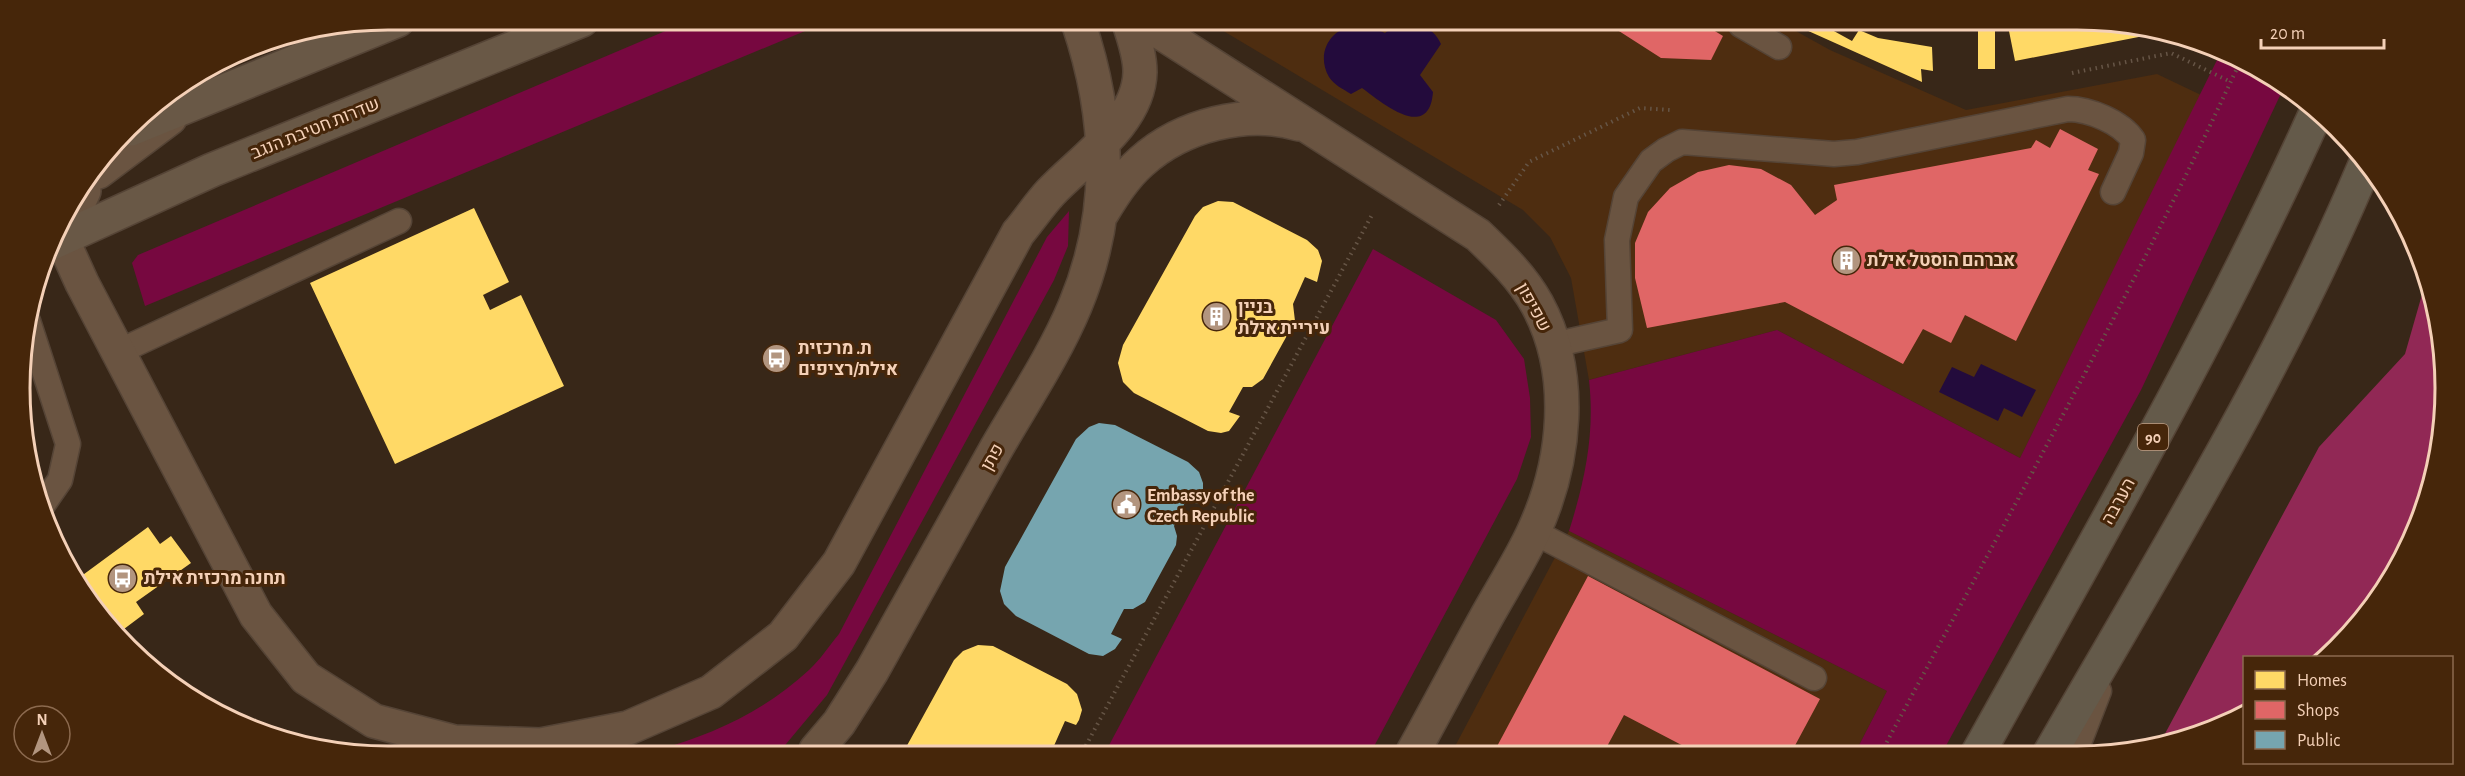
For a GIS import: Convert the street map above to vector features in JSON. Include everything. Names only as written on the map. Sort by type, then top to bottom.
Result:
[{"type":"highway","name":"הערבה","points":[[1982,746],[2178,390],[2255,242],[2313,119]]},
{"type":"highway","points":[[2054,746],[2286,339],[2330,248],[2362,172]]},
{"type":"main road","name":"שדרות חטיבת הנגב","points":[[63,238],[212,170],[557,30]]},
{"type":"main road","points":[[150,121],[372,31]]},
{"type":"street","name":"פתן","points":[[820,746],[839,723],[872,671],[1057,340],[1087,274],[1100,215],[1104,141],[1094,78],[1080,30]]},
{"type":"street","points":[[550,746],[628,728],[711,692],[783,636],[839,563],[1018,233],[1048,196],[1104,141],[1124,116],[1137,89],[1140,74],[1138,54],[1131,30]]},
{"type":"street","name":"שפיפון","points":[[1157,30],[1478,235],[1511,268],[1530,295],[1553,345],[1562,388],[1561,434],[1551,481],[1534,532],[1416,746]]},
{"type":"street","points":[[110,163],[186,106]]},
{"type":"street","points":[[1100,215],[1141,162],[1165,144],[1192,131],[1221,123],[1252,119],[1285,120],[1312,128]]},
{"type":"street","points":[[60,246],[256,615],[306,678],[374,721],[454,742],[512,746]]},
{"type":"lane","points":[[1750,30],[1779,47]]},
{"type":"lane","points":[[1553,345],[1620,330],[1617,240],[1626,197],[1651,162],[1666,150],[1682,142],[1845,153],[1880,148],[2068,109],[2083,109],[2128,132],[2133,140],[2131,153],[2113,192]]},
{"type":"lane","points":[[118,352],[399,221]]},
{"type":"lane","points":[[34,338],[68,444],[60,480],[47,498]]},
{"type":"lane","points":[[1534,532],[1814,678]]},
{"type":"lane","points":[[2077,746],[2120,632]]},
{"type":"path","points":[[2068,74],[2171,54],[2231,81]]},
{"type":"path","points":[[1885,746],[2029,480],[2237,68]]},
{"type":"path","points":[[1478,235],[1529,162],[1640,108],[1675,110]]},
{"type":"path","points":[[1086,746],[1392,178]]},
{"type":"shaded area","points":[[668,30],[807,30],[145,306],[132,263],[138,255]]},
{"type":"shaded area","points":[[1222,30],[1794,30],[1830,50],[1966,110],[2157,74],[2201,95],[2020,458],[1777,330],[1589,380],[1571,278],[1550,237],[1523,210]]},
{"type":"shaded area","points":[[1341,30],[1378,30],[1385,33],[1389,30],[1430,30],[1441,44],[1420,75],[1433,92],[1430,107],[1423,115],[1414,117],[1403,114],[1362,88],[1351,94],[1329,77],[1325,67],[1325,49],[1335,34]]},
{"type":"shaded area","points":[[2218,59],[2276,90],[2281,94],[2141,390],[1946,746],[1859,746],[1887,691],[1569,531],[1580,493],[1590,438],[1589,380],[1777,330],[2020,458]]},
{"type":"shaded area","points":[[1069,211],[1068,246],[1054,280],[827,695],[784,746],[671,746],[718,729],[775,697],[809,670],[839,634],[1047,237]]},
{"type":"shaded area","points":[[1373,249],[1496,320],[1524,359],[1530,398],[1531,437],[1517,479],[1374,746],[1109,746]]},
{"type":"shaded area","points":[[2422,293],[2432,341],[2434,365],[2432,435],[2423,481],[2408,525],[2375,587],[2346,624],[2314,656],[2243,656],[2243,705],[2214,719],[2164,735],[2319,447],[2405,354]]},
{"type":"shaded area","points":[[1981,364],[2036,390],[2022,417],[2004,408],[1998,421],[1939,392],[1952,367],[1974,377]]},
{"type":"shaded area","points":[[1569,531],[1887,691],[1859,746],[1455,746]]},
{"type":"building: Homes","points":[[1806,30],[1832,30],[1852,41],[1859,30],[1878,38],[1932,47],[1933,71],[1921,69],[1922,82]]},
{"type":"building: Homes","points":[[1978,30],[1995,30],[1995,69],[1978,69]]},
{"type":"building: Homes","points":[[2009,30],[2100,31],[2143,36],[2015,61]]},
{"type":"building: Homes","name":"בניין עיריית אילת","points":[[1218,201],[1233,202],[1307,240],[1318,250],[1322,261],[1317,282],[1305,277],[1293,304],[1295,321],[1263,379],[1252,387],[1243,387],[1229,412],[1240,416],[1229,431],[1221,433],[1208,431],[1134,393],[1123,382],[1118,363],[1123,345],[1195,216],[1203,207]]},
{"type":"building: Homes","points":[[474,208],[509,282],[483,295],[490,310],[521,295],[564,386],[395,464],[310,283]]},
{"type":"building: Homes","name":"תחנה מרכזית אילת","points":[[148,527],[160,544],[171,536],[191,563],[136,602],[144,614],[124,629],[104,606],[83,575]]},
{"type":"building: Homes","points":[[978,645],[993,646],[1067,684],[1077,694],[1082,710],[1076,725],[1065,721],[1054,746],[907,746],[954,660],[963,651]]},
{"type":"building: Shops","points":[[1617,30],[1713,30],[1723,36],[1711,60],[1661,58]]},
{"type":"building: Shops","name":"אברהם הוסטל אילת","points":[[2060,129],[2098,149],[2088,170],[2099,174],[2016,341],[1965,315],[1951,343],[1923,329],[1903,364],[1785,302],[1647,328],[1635,278],[1635,243],[1648,212],[1670,188],[1698,172],[1729,165],[1761,169],[1791,185],[1815,215],[1837,200],[1834,185],[2031,148],[2036,140],[2050,148]]},
{"type":"building: Shops","points":[[1588,576],[1820,699],[1795,746],[1683,746],[1624,715],[1607,746],[1497,746]]},
{"type":"building: Public","points":[[1099,423],[1115,425],[1188,462],[1199,472],[1203,483],[1203,494],[1198,504],[1186,500],[1174,526],[1177,536],[1176,545],[1145,602],[1133,609],[1124,609],[1111,634],[1122,639],[1115,649],[1103,656],[1089,654],[1016,616],[1004,604],[1000,591],[1005,567],[1076,439],[1089,427]]},
{"type":"place","name":"אברהם הוסטל אילת","points":[[1846,260]]},
{"type":"place","name":"בניין עיריית אילת","points":[[1217,317]]},
{"type":"place","name":"ת. מרכזית אילת/רציפים","points":[[777,358]]},
{"type":"place","name":"Embassy of the Czech Republic","points":[[1126,505]]},
{"type":"place","name":"תחנה מרכזית אילת","points":[[123,578]]}]
